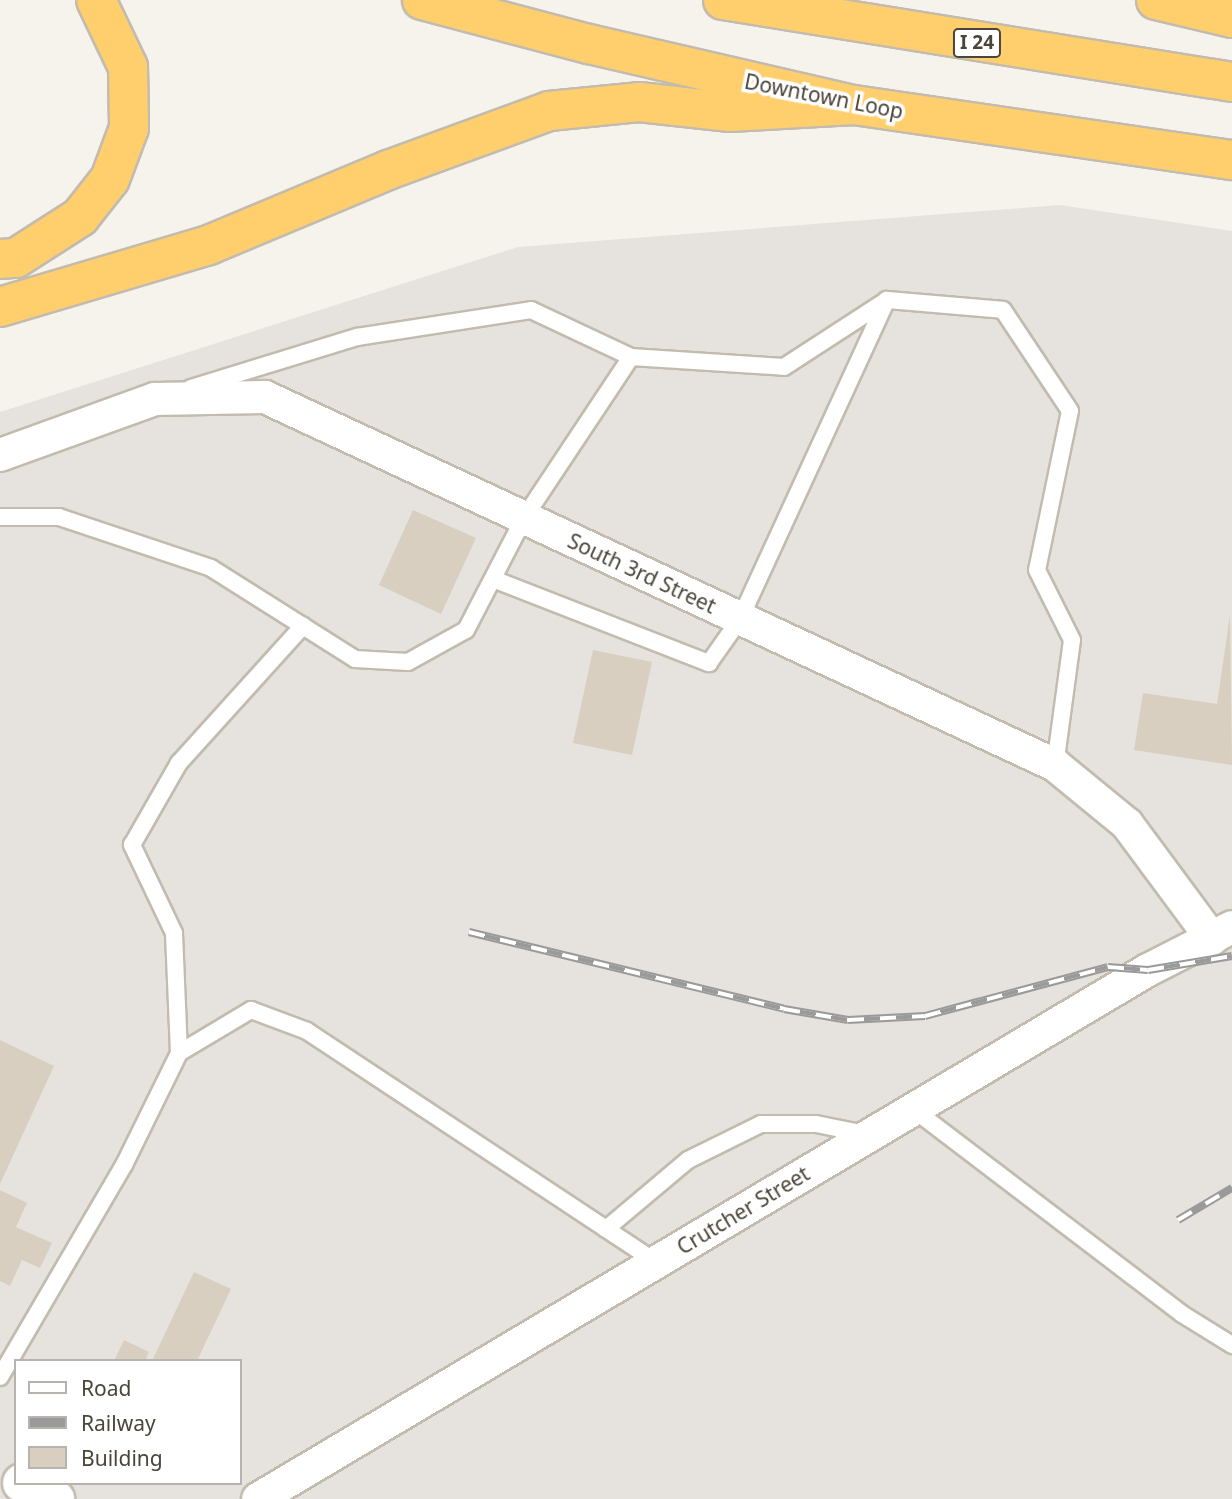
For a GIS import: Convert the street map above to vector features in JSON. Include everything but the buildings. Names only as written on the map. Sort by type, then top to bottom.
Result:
[{"type":"highway","points":[[0,259],[16,258],[80,217],[110,179],[129,128],[128,67],[96,0]]},
{"type":"highway","name":"Downtown Loop","points":[[422,0],[589,44],[854,106],[1232,160]]},
{"type":"highway","name":"I 24","points":[[723,0],[1232,82]]},
{"type":"highway","points":[[1157,0],[1232,18]]},
{"type":"highway","points":[[0,307],[209,245],[388,170],[549,111],[639,102],[730,112],[854,106]]},
{"type":"street","name":"South 3rd Street","points":[[0,455],[155,400],[265,397],[1055,765],[1127,824],[1222,933]]},
{"type":"street","name":"Crutcher Street","points":[[258,1499],[1149,970],[1222,933]]},
{"type":"street","points":[[17,1485],[55,1499]]},
{"type":"lane","points":[[493,579],[709,663],[740,619],[887,300]]},
{"type":"lane","points":[[155,400],[357,337],[531,310],[631,357],[784,367],[887,300],[1003,310],[1070,411],[1037,570],[1072,640],[1055,765]]},
{"type":"lane","points":[[0,517],[59,517],[211,568],[355,659],[408,663],[466,630],[524,518],[631,357]]},
{"type":"lane","points":[[0,1377],[124,1165],[179,1053],[174,933],[132,845],[179,763],[303,626]]},
{"type":"lane","points":[[179,1053],[251,1010],[307,1031],[656,1262]]},
{"type":"lane","points":[[913,1109],[1182,1314],[1232,1345]]},
{"type":"lane","points":[[606,1229],[688,1160],[761,1124],[816,1124],[871,1135]]},
{"type":"shaded area","points":[[1060,205],[1232,231],[1232,1499],[0,1499],[0,412],[518,247]]},
{"type":"railway","points":[[469,932],[784,1009],[848,1020],[925,1016],[1108,967],[1148,970],[1232,956]]},
{"type":"railway","points":[[1178,1220],[1232,1188]]}]
